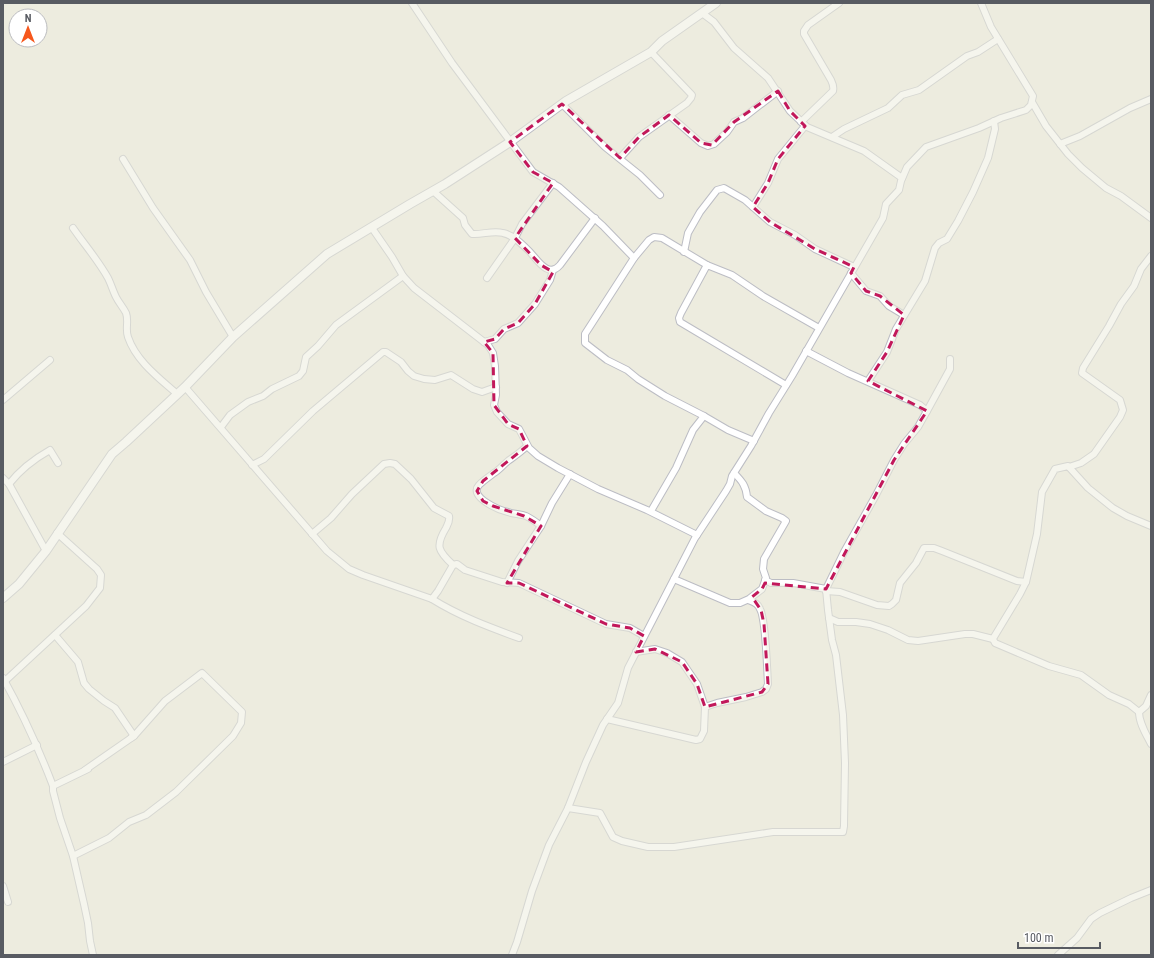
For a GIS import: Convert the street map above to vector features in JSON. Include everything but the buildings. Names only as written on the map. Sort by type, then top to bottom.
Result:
[{"type":"street","points":[[412,3],[452,63],[533,172],[559,187],[595,218],[634,258]]},
{"type":"street","points":[[3,598],[19,584],[46,551],[112,454],[186,387],[233,337],[327,254],[433,191],[510,142],[562,104],[651,52],[662,41],[716,3]]},
{"type":"street","points":[[753,207],[768,183],[778,159],[803,124],[833,91],[834,85],[804,34],[804,31],[808,25],[839,3]]},
{"type":"street","points":[[512,955],[532,891],[549,845],[568,808],[586,762],[607,719],[618,703],[628,668],[644,636],[697,535],[726,491],[734,473],[883,218],[888,201],[899,190],[907,167],[926,147],[1026,110],[1031,105],[1033,96],[991,27],[981,3]]},
{"type":"street","points":[[702,13],[714,22],[734,48],[768,78],[790,111],[803,124],[864,151],[902,178]]},
{"type":"street","points":[[832,137],[844,129],[888,108],[902,95],[919,90],[967,56],[978,52],[998,39]]},
{"type":"street","points":[[620,158],[639,137],[687,103],[692,95],[651,52]]},
{"type":"street","points":[[669,115],[701,143],[708,146],[714,144],[727,132],[734,122],[743,118],[778,91]]},
{"type":"street","points":[[1060,144],[1080,136],[1130,108],[1151,99]]},
{"type":"street","points":[[1032,102],[1046,126],[1082,168],[1106,188],[1121,196],[1151,218]]},
{"type":"street","points":[[562,104],[605,147],[640,175],[660,195]]},
{"type":"street","points":[[868,381],[887,352],[892,336],[925,281],[935,248],[947,239],[973,192],[988,158],[995,129],[994,121]]},
{"type":"street","points":[[123,159],[153,208],[190,260],[206,292],[233,337]]},
{"type":"street","points":[[488,278],[515,238],[522,224],[553,183]]},
{"type":"street","points":[[684,252],[688,233],[700,212],[717,190],[724,188],[745,200],[770,222],[795,235],[815,249],[852,270],[866,291],[880,296],[889,306],[904,315]]},
{"type":"street","points":[[433,191],[463,218],[472,234],[503,233],[515,238],[541,265],[548,270],[557,269],[595,218]]},
{"type":"street","points":[[73,228],[107,276],[115,296],[126,314],[126,329],[128,337],[137,355],[150,370],[177,394]]},
{"type":"street","points":[[372,228],[392,256],[403,276],[414,288],[488,345],[493,353],[496,387],[494,405],[497,412],[508,424],[519,429],[527,446],[538,456],[598,489],[651,511],[697,535]]},
{"type":"street","points":[[754,441],[728,430],[665,396],[638,379],[627,370],[607,360],[586,343],[585,334],[634,258],[654,237],[662,238],[707,265],[732,276],[818,328]]},
{"type":"street","points":[[993,640],[1026,582],[1037,534],[1042,492],[1055,469],[1081,463],[1094,454],[1120,417],[1123,410],[1120,400],[1082,373],[1083,368],[1121,304],[1134,286],[1141,269],[1151,256]]},
{"type":"street","points":[[707,265],[681,313],[679,318],[680,322],[786,385]]},
{"type":"street","points":[[484,342],[495,339],[504,329],[518,324],[535,304],[550,280],[553,270]]},
{"type":"street","points":[[221,427],[230,415],[248,402],[263,396],[272,389],[299,376],[303,371],[306,357],[324,340],[336,325],[403,276]]},
{"type":"street","points":[[806,351],[907,401],[920,405],[928,411]]},
{"type":"street","points":[[252,465],[264,459],[314,411],[383,352],[386,352],[401,362],[414,376],[424,380],[435,380],[451,375],[473,389],[482,392],[496,387]]},
{"type":"street","points":[[568,808],[600,813],[613,837],[622,841],[648,847],[674,847],[773,832],[843,832],[845,771],[843,716],[836,655],[829,618],[826,590],[844,552],[894,460],[928,411],[950,368],[950,358]]},
{"type":"street","points":[[3,400],[50,360]]},
{"type":"street","points":[[186,387],[327,551],[349,569],[400,589],[432,599],[445,607],[480,623],[519,638]]},
{"type":"street","points":[[651,511],[676,468],[693,430],[704,416]]},
{"type":"street","points":[[527,446],[517,456],[483,481],[476,491],[483,501],[508,512],[534,520],[541,526]]},
{"type":"street","points":[[46,551],[5,481],[37,457],[50,450],[58,463]]},
{"type":"street","points":[[312,534],[331,518],[352,494],[384,464],[395,464],[411,479],[434,508],[449,516],[449,522],[439,539],[439,545],[444,557],[453,565],[457,564],[465,570],[502,582],[518,583],[606,624],[630,628],[644,636]]},
{"type":"street","points":[[1069,467],[1088,488],[1113,508],[1127,516],[1151,526]]},
{"type":"street","points":[[674,579],[730,603],[740,603],[748,600],[762,589],[765,580],[763,569],[764,559],[786,521],[766,511],[747,497],[744,484],[734,473]]},
{"type":"street","points":[[507,583],[518,561],[541,526],[552,503],[570,474]]},
{"type":"street","points":[[57,533],[97,569],[101,575],[100,588],[86,606],[4,679],[6,690],[37,745],[54,786],[53,791],[60,818],[73,856],[86,910],[93,955]]},
{"type":"street","points":[[765,580],[771,583],[793,583],[840,592],[877,605],[889,606],[896,600],[900,583],[916,563],[924,548],[934,548],[1017,581],[1026,582]]},
{"type":"street","points":[[432,599],[453,565]]},
{"type":"street","points":[[705,707],[746,697],[762,692],[766,689],[768,684],[764,624],[761,610],[757,604],[748,600]]},
{"type":"street","points":[[829,618],[835,622],[870,624],[888,630],[908,640],[918,641],[973,634],[993,640],[998,645],[1049,666],[1081,675],[1109,695],[1129,704],[1139,712],[1144,730],[1151,744]]},
{"type":"street","points":[[55,635],[78,662],[84,683],[89,690],[115,708],[134,736]]},
{"type":"street","points":[[607,719],[652,728],[696,740],[700,739],[704,731],[705,707],[697,684],[682,662],[667,653],[655,649],[636,652]]},
{"type":"street","points":[[54,786],[86,770],[134,736],[165,701],[202,673],[242,712],[241,723],[233,736],[176,792],[146,815],[129,822],[110,838],[73,856]]},
{"type":"street","points":[[1139,712],[1146,706],[1151,695]]},
{"type":"street","points":[[3,762],[37,745]]},
{"type":"street","points":[[3,886],[8,902]]},
{"type":"street","points":[[1058,955],[1077,938],[1091,919],[1131,898],[1151,890]]},
{"type":"highlighted area","points":[[778,91],[790,111],[805,126],[778,159],[768,183],[753,207],[770,222],[815,249],[854,267],[851,273],[866,291],[880,296],[904,315],[887,352],[868,381],[927,411],[894,460],[826,589],[765,583],[762,589],[752,597],[761,610],[764,624],[768,684],[762,692],[705,707],[697,684],[682,662],[655,649],[636,652],[644,636],[630,628],[606,624],[519,583],[507,583],[541,526],[524,516],[493,506],[483,501],[477,491],[483,481],[527,446],[519,429],[508,424],[494,405],[493,353],[484,342],[495,339],[504,329],[518,323],[535,304],[553,272],[541,265],[515,238],[553,183],[533,172],[510,142],[562,104],[620,158],[639,137],[669,115],[701,143],[712,145],[734,122]]}]
